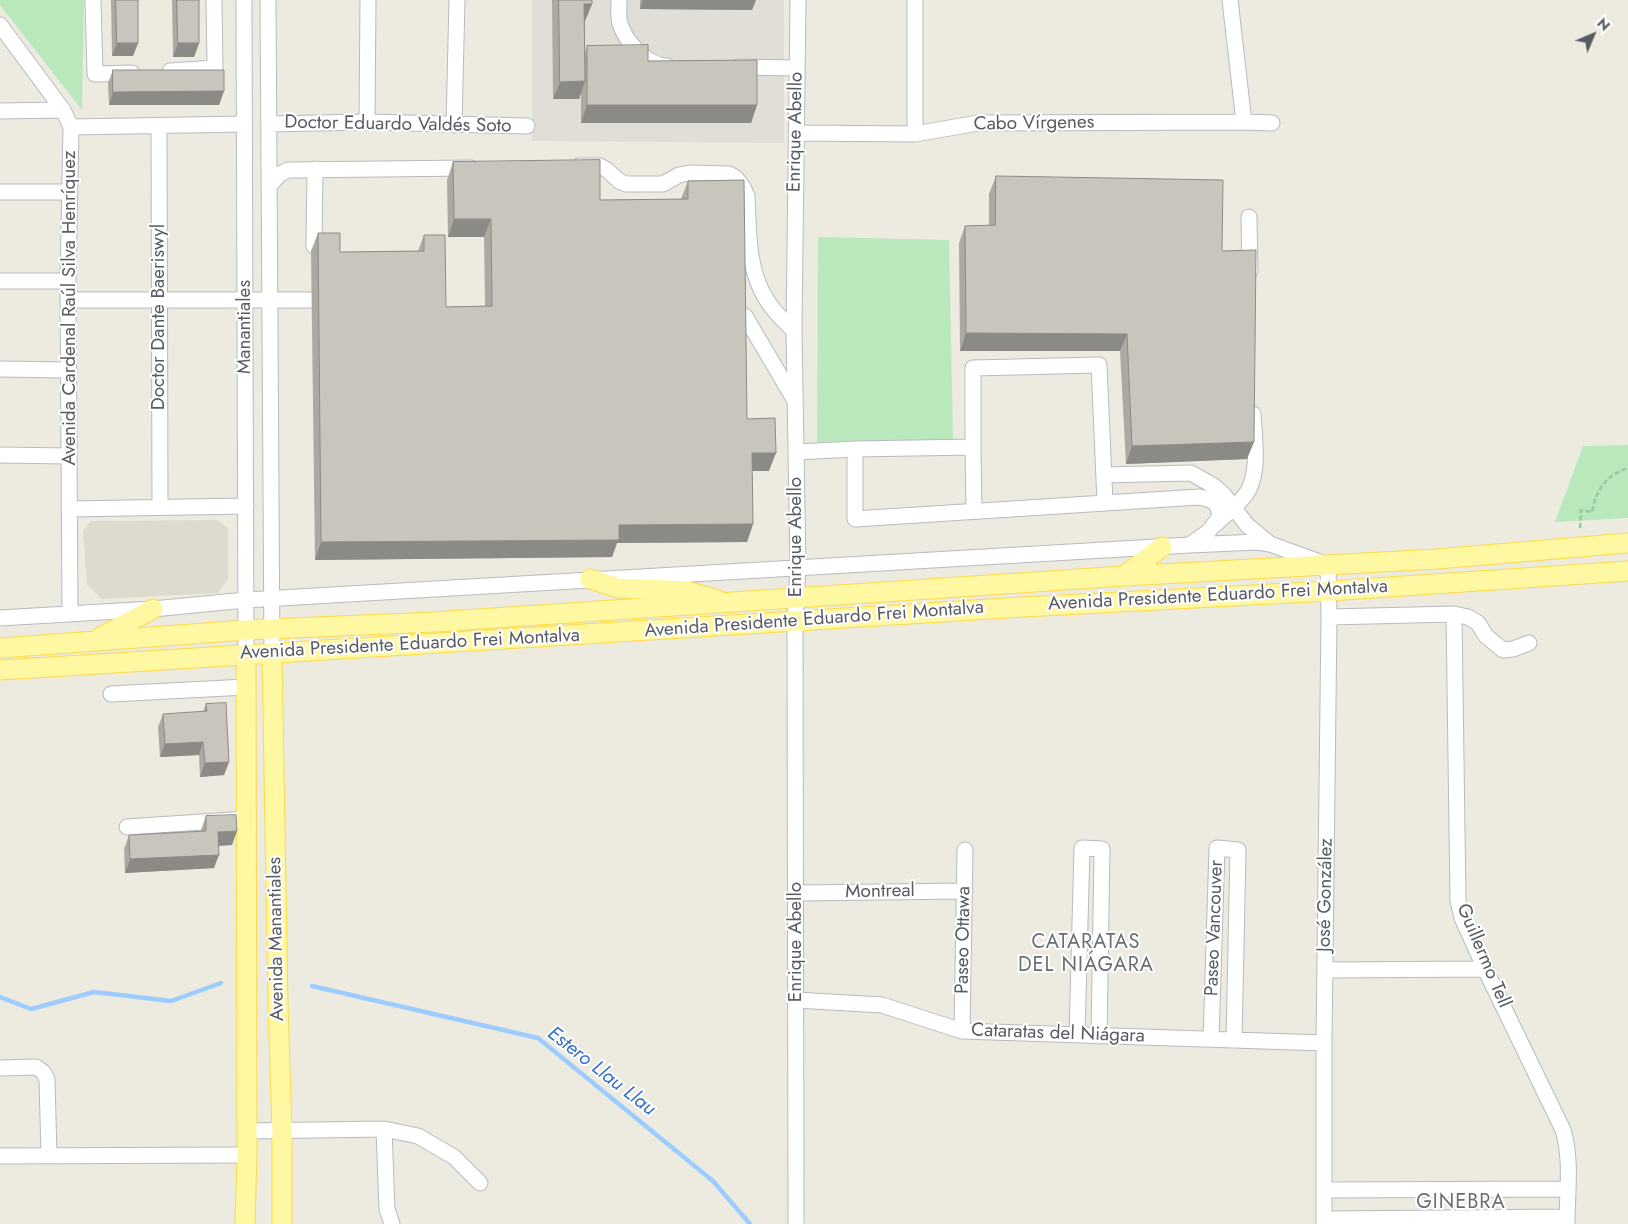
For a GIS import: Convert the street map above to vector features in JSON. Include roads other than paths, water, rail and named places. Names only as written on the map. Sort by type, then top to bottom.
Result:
[{"type":"main road","name":"Avenida Presidente Eduardo Frei Montalva","points":[[0,648],[246,630],[434,622],[1124,576],[1436,559],[1628,542]]},
{"type":"main road","points":[[1124,576],[1162,546]]},
{"type":"main road","name":"Avenida Presidente Eduardo Frei Montalva","points":[[0,670],[1023,607],[1329,591],[1628,571]]},
{"type":"main road","points":[[590,579],[628,589],[695,592],[726,603]]},
{"type":"main road","points":[[93,642],[152,609]]},
{"type":"main road","name":"Avenida Manantiales","points":[[246,654],[246,1224]]},
{"type":"main road","name":"Avenida Manantiales","points":[[272,654],[274,849],[282,1131],[282,1224]]},
{"type":"street","points":[[94,0],[95,74],[215,68],[214,0]]},
{"type":"street","name":"Manantiales","points":[[244,0],[246,654]]},
{"type":"street","name":"Manantiales","points":[[268,0],[272,654]]},
{"type":"street","points":[[367,122],[368,0]]},
{"type":"street","points":[[454,125],[458,0]]},
{"type":"street","points":[[619,0],[620,23],[628,39],[638,51],[649,61],[659,66],[678,67]]},
{"type":"street","name":"Enrique Abello","points":[[796,1224],[795,622],[798,567],[794,331],[798,0]]},
{"type":"street","points":[[915,0],[915,134]]},
{"type":"street","points":[[1230,0],[1244,122]]},
{"type":"street","name":"Avenida Cardenal Raúl Silva Henríquez","points":[[0,25],[63,110],[71,127],[68,281],[70,613]]},
{"type":"street","points":[[726,67],[797,68]]},
{"type":"street","points":[[0,111],[63,110]]},
{"type":"street","name":"Doctor Eduardo Valdés Soto","points":[[269,124],[367,122],[527,126]]},
{"type":"street","name":"Cabo Vírgenes","points":[[796,133],[915,134],[978,123],[1272,123]]},
{"type":"street","points":[[71,127],[244,124]]},
{"type":"street","name":"Doctor Dante Baeriswyl","points":[[159,126],[160,507]]},
{"type":"street","points":[[560,166],[600,166],[619,181],[626,184],[663,184],[679,175],[689,173],[729,174],[736,178],[747,196],[751,264],[757,281],[768,302],[794,331]]},
{"type":"street","points":[[269,186],[280,174],[288,170],[482,167]]},
{"type":"street","points":[[314,169],[314,246]]},
{"type":"street","points":[[0,192],[69,192]]},
{"type":"street","points":[[1248,217],[1250,287]]},
{"type":"street","points":[[0,281],[68,281]]},
{"type":"street","points":[[68,300],[324,300]]},
{"type":"street","points":[[745,316],[795,402]]},
{"type":"street","points":[[753,332],[795,369]]},
{"type":"street","points":[[974,511],[972,447],[973,368],[1099,365],[1105,502]]},
{"type":"street","points":[[0,369],[69,370]]},
{"type":"street","points":[[1190,544],[1214,526],[1248,491],[1253,479],[1255,466],[1253,397]]},
{"type":"street","points":[[796,452],[972,447]]},
{"type":"street","points":[[855,449],[855,519],[1199,497],[1208,498],[1215,502],[1219,508],[1219,518],[1214,526]]},
{"type":"street","points":[[0,455],[68,456]]},
{"type":"street","points":[[1104,475],[1192,474],[1214,486],[1247,525],[1270,544]]},
{"type":"street","points":[[69,509],[246,506]]},
{"type":"street","name":"Avenida Presidente Eduardo Frei Montalva","points":[[0,618],[152,609],[246,600],[1190,544],[1257,542],[1270,544],[1328,565]]},
{"type":"street","name":"José González","points":[[1324,1221],[1328,565]]},
{"type":"street","points":[[1329,617],[1454,614],[1468,617],[1478,623],[1486,636],[1503,650],[1529,644]]},
{"type":"street","name":"Guillermo Tell","points":[[1454,614],[1457,892],[1462,918],[1563,1130],[1568,1149],[1567,1220]]},
{"type":"street","points":[[111,694],[246,687]]},
{"type":"street","points":[[127,827],[246,818]]},
{"type":"street","points":[[1077,1035],[1082,848],[1096,848],[1102,849],[1099,1036]]},
{"type":"street","name":"Paseo Vancouver","points":[[1212,1039],[1217,848],[1238,850],[1234,1040]]},
{"type":"street","name":"Paseo Ottawa","points":[[962,1031],[965,850]]},
{"type":"street","name":"Montreal","points":[[796,893],[965,891]]},
{"type":"street","points":[[1325,970],[1485,969]]},
{"type":"street","name":"Cataratas del Niágara","points":[[796,1000],[882,1005],[962,1031],[1324,1043]]},
{"type":"street","points":[[0,1068],[36,1067],[43,1072],[47,1079],[49,1156]]},
{"type":"street","points":[[384,1129],[387,1209],[392,1224]]},
{"type":"street","points":[[247,1131],[384,1129],[418,1136],[454,1157],[480,1183]]},
{"type":"street","points":[[0,1156],[247,1155]]},
{"type":"street","points":[[1324,1190],[1568,1189]]},
{"type":"street","points":[[1324,1221],[1567,1220]]},
{"type":"waterway","name":"Estero Llau Llau","points":[[0,997],[31,1009],[94,992],[171,1001],[221,983]]},
{"type":"waterway","name":"Estero Llau Llau","points":[[312,986],[538,1038],[713,1181],[750,1224]]},
{"type":"district","name":"CATARATAS DEL NIÁGARA","points":[[1086,954]]},
{"type":"district","name":"GINEBRA","points":[[1461,1203]]}]
